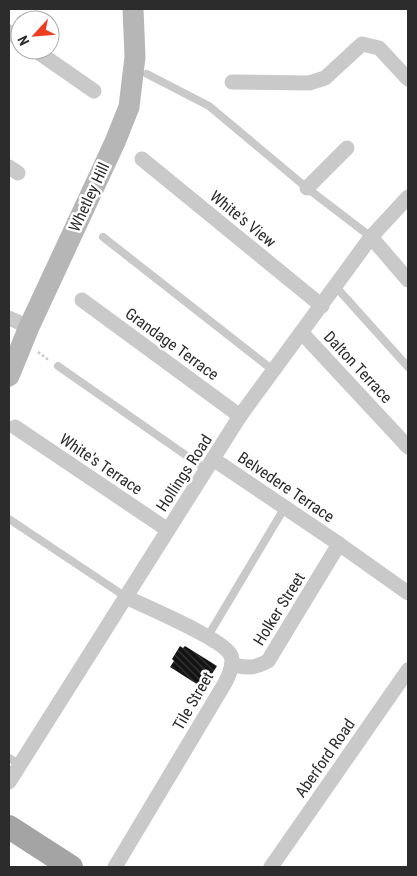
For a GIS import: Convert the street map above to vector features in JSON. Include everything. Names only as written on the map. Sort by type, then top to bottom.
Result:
[{"type":"main road","name":"Whetley Hill","points":[[9,376],[26,334],[115,142],[129,106],[135,57],[133,9]]},
{"type":"main road","points":[[9,828],[72,867]]},
{"type":"street","points":[[232,82],[309,84],[325,78],[362,44],[379,48],[408,78]]},
{"type":"street","points":[[49,60],[94,91]]},
{"type":"street","points":[[307,188],[347,148]]},
{"type":"street","name":"White's View","points":[[142,159],[322,306]]},
{"type":"street","name":"Hollings Road","points":[[9,782],[14,761],[126,597],[240,416],[371,237],[408,197]]},
{"type":"street","points":[[371,237],[408,280]]},
{"type":"street","name":"Grandage Terrace","points":[[82,300],[240,416]]},
{"type":"street","points":[[9,318],[26,334]]},
{"type":"street","name":"Dalton Terrace","points":[[302,333],[408,447]]},
{"type":"street","name":"White's Terrace","points":[[15,428],[168,530]]},
{"type":"street","name":"Belvedere Terrace","points":[[210,465],[285,507],[408,593]]},
{"type":"street","name":"Holker Street","points":[[232,664],[243,668],[257,667],[268,661],[339,544]]},
{"type":"street","name":"Tile Street","points":[[115,867],[225,683],[232,664],[231,654],[222,645],[208,636],[126,597]]},
{"type":"street","name":"Aberford Road","points":[[270,867],[408,670]]},
{"type":"lane","points":[[147,74],[209,106],[307,188],[371,237]]},
{"type":"lane","points":[[103,237],[274,371]]},
{"type":"lane","points":[[336,286],[408,367]]},
{"type":"lane","points":[[58,366],[210,465]]},
{"type":"lane","points":[[208,636],[285,507]]},
{"type":"lane","points":[[9,519],[126,597]]},
{"type":"path","points":[[26,334],[58,366]]},
{"type":"building","points":[[180,646],[183,648],[185,646],[217,666],[203,688],[170,667],[174,661],[172,659]]}]
